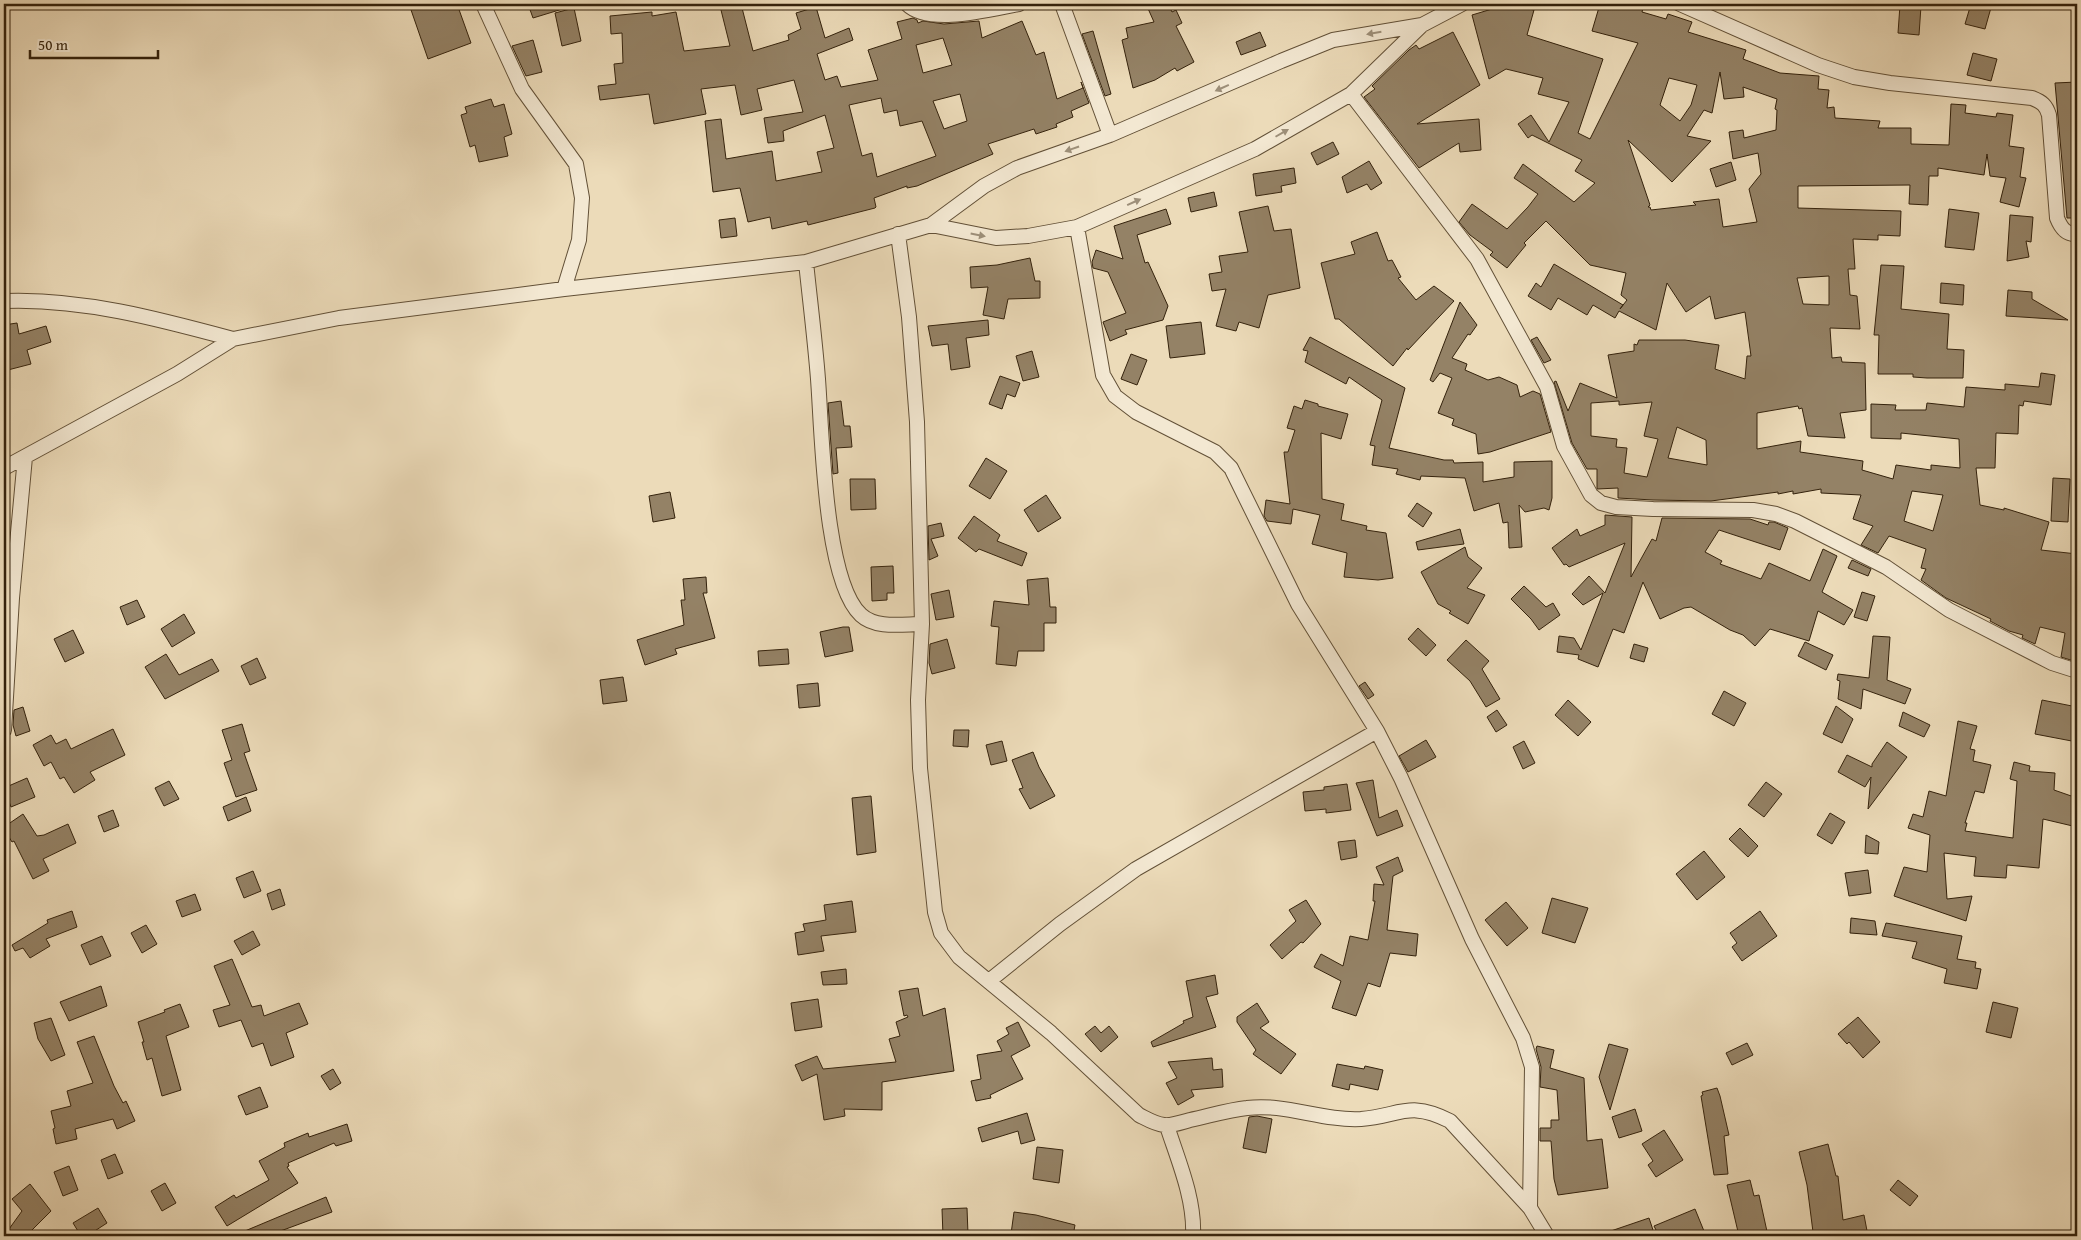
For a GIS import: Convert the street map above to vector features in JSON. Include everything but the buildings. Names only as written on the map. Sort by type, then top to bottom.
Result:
[{"type":"street","points":[[483,4],[522,90],[576,164],[582,198],[579,240],[564,289]]},
{"type":"street","points":[[907,4],[911,8],[923,13],[936,15],[972,12],[1019,4]]},
{"type":"street","points":[[1062,4],[1110,136]]},
{"type":"street","points":[[1680,4],[1818,65],[1854,77],[1890,83],[2032,98],[2042,102],[2047,108],[2049,115],[2057,218],[2065,231],[2077,234]]},
{"type":"street","points":[[930,225],[996,238],[1028,236],[1077,227],[1255,148],[1351,94],[1422,25],[1457,5]]},
{"type":"street","points":[[4,468],[178,374],[233,339],[339,318],[564,289],[806,262],[930,225],[984,186],[1018,168],[1110,136],[1333,40],[1422,25]]},
{"type":"street","points":[[1351,94],[1477,260],[1547,387],[1564,446],[1591,495],[1601,503],[1616,507],[1653,509],[1753,510],[1795,521],[1886,567],[1949,610],[2052,663],[2077,671]]},
{"type":"street","points":[[1077,227],[1103,375],[1116,396],[1136,412],[1215,452],[1231,468],[1298,604],[1377,731],[1401,778],[1472,939],[1528,1051],[1532,1067],[1530,1208]]},
{"type":"street","points":[[898,234],[909,317],[917,422],[922,624],[918,700],[920,768],[934,912],[940,933],[959,956],[1051,1033],[1140,1115],[1151,1122],[1167,1126],[1247,1108],[1284,1109],[1323,1117],[1361,1118],[1407,1110],[1423,1110],[1435,1113],[1450,1121],[1530,1208],[1547,1236]]},
{"type":"street","points":[[806,262],[829,522],[841,576],[860,614],[871,622],[922,624]]},
{"type":"street","points":[[4,301],[19,300],[93,307],[170,322],[233,339]]},
{"type":"street","points":[[4,730],[12,598],[25,456]]},
{"type":"street","points":[[989,982],[1060,924],[1136,869],[1377,731]]},
{"type":"street","points":[[1167,1126],[1184,1181],[1193,1236]]}]
